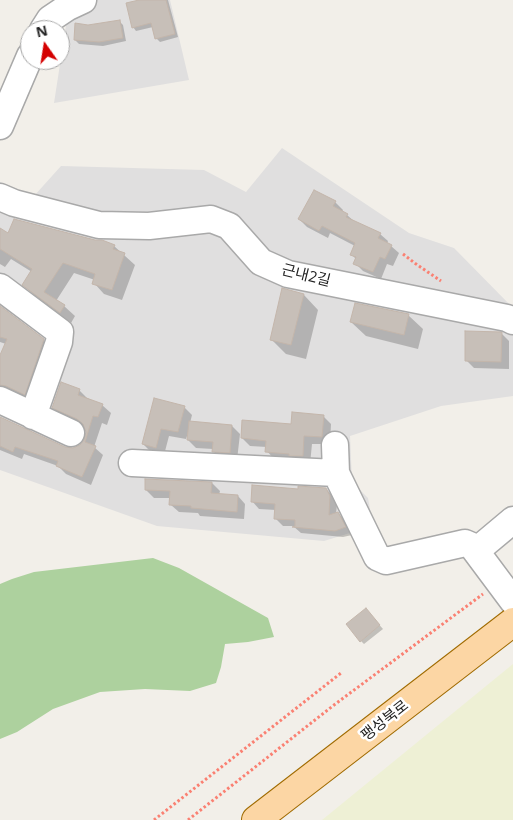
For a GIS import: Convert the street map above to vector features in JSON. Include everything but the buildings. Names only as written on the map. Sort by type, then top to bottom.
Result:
[{"type":"main road","name":"팽성북로","points":[[256,820],[513,622]]},
{"type":"street","points":[[49,20],[68,7],[84,0]]},
{"type":"street","points":[[0,126],[24,70]]},
{"type":"street","name":"근내2길","points":[[0,197],[14,203],[99,225],[149,226],[211,219],[229,226],[261,262],[288,274],[513,321]]},
{"type":"street","points":[[0,287],[60,332],[59,342],[33,416]]},
{"type":"street","points":[[0,400],[70,433]]},
{"type":"street","points":[[336,445],[336,473],[377,557],[386,560],[466,543],[472,546],[506,591]]},
{"type":"street","points":[[132,463],[336,473]]},
{"type":"street","points":[[476,551],[513,520]]},
{"type":"path","points":[[188,820],[334,705],[506,591]]},
{"type":"path","points":[[154,820],[341,673]]},
{"type":"shaded area","points":[[57,0],[170,0],[189,80],[54,103],[59,70],[70,70],[70,20],[67,19]]},
{"type":"shaded area","points":[[282,148],[409,233],[454,248],[513,308],[513,396],[441,406],[350,436],[352,482],[368,498],[373,526],[324,541],[157,526],[0,470],[0,182],[34,196],[61,166],[204,170],[246,192]]},
{"type":"green space","points":[[153,558],[179,568],[268,618],[274,637],[225,644],[216,683],[190,691],[145,689],[100,692],[53,709],[17,732],[0,739],[0,584],[34,572]]},
{"type":"green space","points":[[513,664],[513,820],[322,820]]}]
